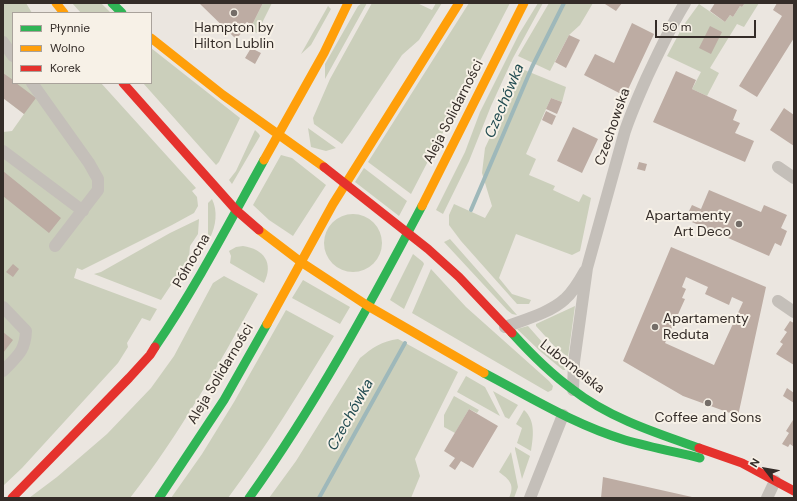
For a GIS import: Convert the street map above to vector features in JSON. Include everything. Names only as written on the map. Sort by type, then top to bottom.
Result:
[{"type":"street","points":[[56,3],[63,12]]},
{"type":"street","points":[[112,3],[121,12]]},
{"type":"street","name":"Północna","points":[[12,498],[130,378],[150,355],[217,246],[278,133],[324,53],[348,3]]},
{"type":"street","points":[[345,183],[459,3]]},
{"type":"street","name":"Aleja Solidarności","points":[[368,306],[408,233],[524,3]]},
{"type":"street","name":"Czechowska","points":[[572,393],[574,362],[587,268],[630,114],[673,22],[685,3]]},
{"type":"street","name":"Lubomelska","points":[[152,39],[213,88],[278,133],[345,183],[443,262],[536,359],[572,393],[632,423],[675,440],[742,462],[794,491]]},
{"type":"street","points":[[3,42],[12,55]]},
{"type":"street","points":[[33,84],[89,163],[98,179],[98,190],[55,246]]},
{"type":"street","name":"Lubomelska","points":[[124,84],[236,210],[272,241],[368,306],[470,365],[565,412],[588,426],[625,440],[719,463],[775,480]]},
{"type":"street","points":[[3,151],[83,211]]},
{"type":"street","points":[[778,167],[794,178]]},
{"type":"street","name":"Aleja Solidarności","points":[[159,498],[224,400],[345,183]]},
{"type":"street","name":"Czechowska","points":[[505,327],[554,307],[566,299],[587,268]]},
{"type":"street","points":[[778,301],[794,312]]},
{"type":"street","points":[[249,498],[308,411],[368,306]]},
{"type":"street","points":[[3,307],[26,331],[22,350],[3,371]]},
{"type":"street","points":[[530,498],[565,412]]},
{"type":"street","points":[[154,498],[172,480]]},
{"type":"street","points":[[767,498],[775,480]]},
{"type":"green space","points":[[3,3],[26,3],[31,12],[12,12],[12,84],[102,84],[196,188],[192,191],[197,197],[198,206],[194,213],[172,225],[82,270],[77,268],[74,278],[157,309],[150,321],[142,318],[127,343],[128,347],[118,363],[22,468],[3,486],[3,132],[12,131],[24,114],[3,98]]},
{"type":"green space","points":[[72,3],[101,3],[110,12],[80,12]]},
{"type":"green space","points":[[263,3],[272,3],[257,33],[250,29]]},
{"type":"green space","points":[[362,3],[367,3],[325,79],[325,64],[358,6]]},
{"type":"green space","points":[[372,3],[417,3],[432,10],[436,3],[442,3],[419,40],[402,55],[342,144],[314,124],[313,118],[330,79]]},
{"type":"green space","points":[[469,3],[510,3],[411,194],[368,162]]},
{"type":"green space","points":[[538,3],[543,3],[513,58],[491,106],[469,161],[443,214],[436,210],[465,152],[480,112],[519,34]]},
{"type":"green space","points":[[549,3],[593,3],[580,25],[569,35],[550,71],[518,56]]},
{"type":"green space","points":[[745,3],[759,3],[744,27],[737,24],[710,68],[719,73],[707,96],[692,89],[701,72],[667,56],[683,26],[699,4],[725,22],[730,15],[733,17],[740,6],[742,7]]},
{"type":"green space","points":[[328,6],[331,9],[311,45],[301,54]]},
{"type":"green space","points":[[152,49],[240,118],[219,162],[216,165],[144,84],[152,84]]},
{"type":"green space","points":[[522,69],[566,87],[562,102],[551,98],[526,154],[536,159],[529,175],[555,186],[553,190],[579,202],[583,194],[591,198],[580,251],[572,255],[516,234],[499,278],[512,294],[531,300],[529,304],[517,304],[461,241],[449,225],[449,215],[454,204],[485,218],[492,206],[482,173],[485,148]]},
{"type":"green space","points":[[308,128],[336,148],[326,151],[311,147]]},
{"type":"green space","points":[[255,130],[260,136],[232,184],[229,180],[236,171]]},
{"type":"green space","points":[[281,155],[292,158],[326,185],[293,236],[269,220],[253,205]]},
{"type":"green space","points":[[364,168],[407,201],[399,216],[355,182]]},
{"type":"green space","points":[[212,199],[216,218],[214,229],[210,238],[208,234],[208,203]]},
{"type":"green space","points":[[353,214],[364,216],[377,227],[380,232],[382,243],[380,254],[369,267],[364,270],[353,272],[342,270],[329,259],[326,254],[324,243],[326,232],[337,219],[342,216]]},
{"type":"green space","points":[[199,219],[198,234],[190,246],[189,258],[161,300],[94,274],[101,272],[170,233]]},
{"type":"green space","points":[[450,239],[517,315],[512,314],[507,310],[444,242]]},
{"type":"green space","points":[[243,246],[257,250],[265,258],[268,269],[264,283],[230,263],[231,256],[229,251],[236,247]]},
{"type":"green space","points":[[413,254],[424,264],[404,309],[390,300]]},
{"type":"green space","points":[[431,269],[466,307],[549,381],[553,386],[552,390],[548,392],[412,313]]},
{"type":"green space","points":[[224,276],[258,294],[214,372],[182,424],[166,449],[130,498],[29,498],[57,477],[107,434],[151,388],[174,356],[213,283]]},
{"type":"green space","points":[[303,280],[350,307],[340,324],[292,298]]},
{"type":"green space","points":[[575,306],[568,357],[555,347],[536,326],[536,324]]},
{"type":"green space","points":[[286,310],[334,336],[270,438],[228,498],[171,498],[202,454],[234,402]]},
{"type":"green space","points":[[528,326],[550,351],[567,364],[565,370],[541,352],[517,329]]},
{"type":"green space","points":[[398,339],[458,372],[415,459],[420,476],[411,498],[269,498],[296,461],[360,358],[387,341]]},
{"type":"green space","points":[[466,376],[485,387],[500,416],[457,392]]},
{"type":"green space","points":[[493,391],[518,405],[509,419],[505,417]]},
{"type":"green space","points":[[454,396],[479,410],[477,413],[469,409],[455,433],[444,427],[444,415]]},
{"type":"green space","points":[[524,410],[528,414],[533,429],[531,451],[517,443],[522,428],[516,424]]},
{"type":"green space","points":[[515,447],[530,456],[522,479],[515,449]]},
{"type":"green space","points":[[511,452],[518,487],[514,498],[509,498],[512,490],[509,480],[499,472]]},
{"type":"building","name":"Hampton by Hilton Lublin","points":[[199,3],[263,3],[252,25],[247,22],[242,27],[245,29],[236,39]]},
{"type":"building","points":[[622,3],[616,11],[605,4]]},
{"type":"building","points":[[715,3],[745,3],[742,7],[740,6],[733,17],[730,15],[725,22],[710,11]]},
{"type":"building","points":[[777,3],[794,3],[794,38],[757,97],[739,86],[782,16],[773,10]]},
{"type":"building","points":[[632,23],[654,34],[625,96],[584,75],[595,54],[614,63]]},
{"type":"building","points":[[710,26],[722,32],[711,54],[699,48]]},
{"type":"building","points":[[569,35],[580,40],[566,68],[555,62]]},
{"type":"building","points":[[251,48],[261,53],[255,64],[245,58]]},
{"type":"building","points":[[676,71],[696,80],[692,89],[737,110],[733,120],[740,123],[735,133],[754,141],[745,162],[653,122]]},
{"type":"building","points":[[3,73],[12,79],[12,84],[17,84],[36,98],[24,114],[3,98]]},
{"type":"building","points":[[551,98],[562,102],[557,114],[546,109]]},
{"type":"building","points":[[784,108],[794,115],[794,146],[770,130]]},
{"type":"building","points":[[546,111],[556,116],[552,125],[542,120]]},
{"type":"building","points":[[573,127],[598,139],[582,173],[557,161]]},
{"type":"building","points":[[639,162],[647,164],[645,171],[637,169]]},
{"type":"building","points":[[3,171],[61,218],[49,233],[3,196]]},
{"type":"building","name":"Apartamenty Art Deco","points":[[709,190],[761,212],[764,205],[787,215],[781,228],[787,231],[781,246],[775,243],[769,256],[685,219],[692,205],[701,209]]},
{"type":"building","name":"Apartamenty Reduta","points":[[671,247],[766,287],[738,416],[683,396],[623,361]],"holes":[[[686,277],[708,287],[705,294],[729,305],[732,297],[743,302],[714,365],[665,343],[685,299],[682,298],[686,289],[682,287]]]},
{"type":"building","points":[[13,264],[19,269],[13,277],[6,272]]},
{"type":"building","points":[[790,321],[794,323],[794,365],[776,354],[783,344],[780,342],[787,332],[784,330]]},
{"type":"building","points":[[3,332],[13,340],[3,353]]},
{"type":"building","points":[[787,388],[794,393],[794,403],[783,396]]},
{"type":"building","points":[[469,409],[498,426],[473,468],[461,461],[455,470],[449,466],[455,458],[444,451]]},
{"type":"building","points":[[793,420],[794,447],[790,444],[788,447],[782,444],[789,433],[786,431]]},
{"type":"building","points":[[603,477],[692,497],[692,498],[601,498]]},
{"type":"waterway","name":"Czechówka","points":[[471,210],[532,67],[564,3]]},
{"type":"waterway","name":"Czechówka","points":[[319,498],[405,343]]},
{"type":"traffic: fast","points":[[112,3],[121,12]]},
{"type":"traffic: fast","points":[[155,347],[198,278],[264,160]]},
{"type":"traffic: fast","points":[[249,498],[319,392],[382,281],[422,206]]},
{"type":"traffic: fast","points":[[159,498],[224,400],[267,324]]},
{"type":"traffic: fast","points":[[512,333],[548,370],[586,399],[633,424],[699,448]]},
{"type":"traffic: fast","points":[[484,373],[588,427],[634,443],[700,458]]},
{"type":"traffic: slow","points":[[56,3],[63,12]]},
{"type":"traffic: slow","points":[[264,160],[324,53],[348,3]]},
{"type":"traffic: slow","points":[[267,324],[333,204],[459,3]]},
{"type":"traffic: slow","points":[[422,206],[524,3]]},
{"type":"traffic: slow","points":[[152,39],[223,95],[324,167]]},
{"type":"traffic: slow","points":[[259,230],[301,262],[368,306],[484,373]]},
{"type":"traffic: jam","points":[[124,84],[236,210],[259,230]]},
{"type":"traffic: jam","points":[[324,167],[428,249],[459,277],[512,333]]},
{"type":"traffic: jam","points":[[12,498],[129,378],[150,355],[155,347]]},
{"type":"traffic: jam","points":[[699,448],[742,463],[794,491]]},
{"type":"place","name":"Hampton by Hilton Lublin","points":[[234,13]]},
{"type":"place","name":"Apartamenty Art Deco","points":[[739,224]]},
{"type":"place","name":"Apartamenty Reduta","points":[[655,327]]},
{"type":"place","name":"Coffee and Sons","points":[[708,403]]}]
